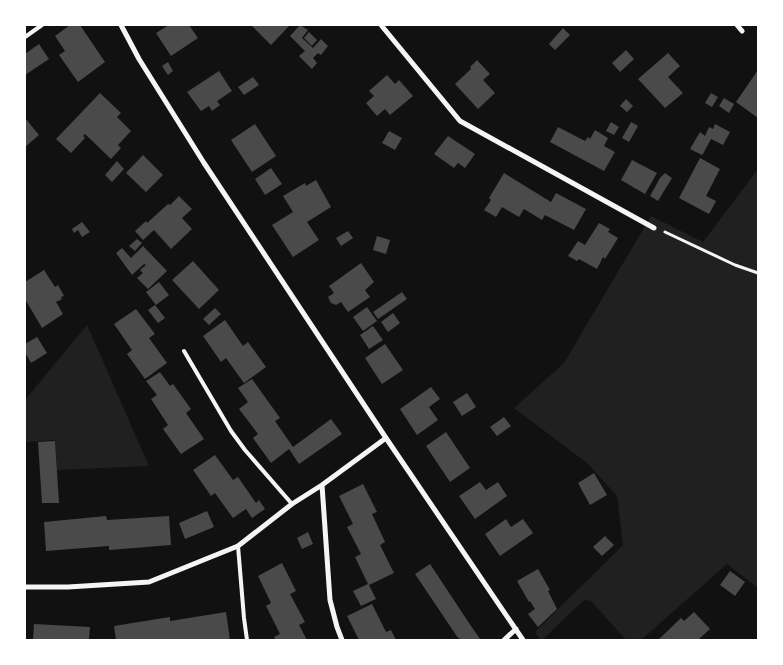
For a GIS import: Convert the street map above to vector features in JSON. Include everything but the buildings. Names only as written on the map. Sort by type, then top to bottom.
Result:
[{"type":"street","points":[[120,25],[204,162],[386,438],[523,640]]},
{"type":"street","points":[[381,25],[460,121],[654,228]]},
{"type":"street","points":[[736,25],[742,31]]},
{"type":"street","points":[[25,587],[68,587],[149,582],[238,546],[292,504],[322,485],[386,438]]},
{"type":"street","points":[[322,485],[330,600],[342,640]]},
{"type":"street","points":[[504,640],[516,629]]},
{"type":"lane","points":[[25,37],[42,25]]},
{"type":"lane","points":[[184,351],[244,450],[292,504]]},
{"type":"lane","points":[[238,546],[247,640]]},
{"type":"path","points":[[654,228],[735,265],[758,273]]},
{"type":"shaded area","points":[[758,169],[758,588],[727,564],[641,640],[626,640],[591,601],[584,600],[540,640],[535,632],[623,545],[617,496],[587,463],[514,408],[564,363],[651,216],[703,242]]},
{"type":"shaded area","points":[[87,325],[149,466],[57,470],[55,440],[25,442],[25,400]]}]
